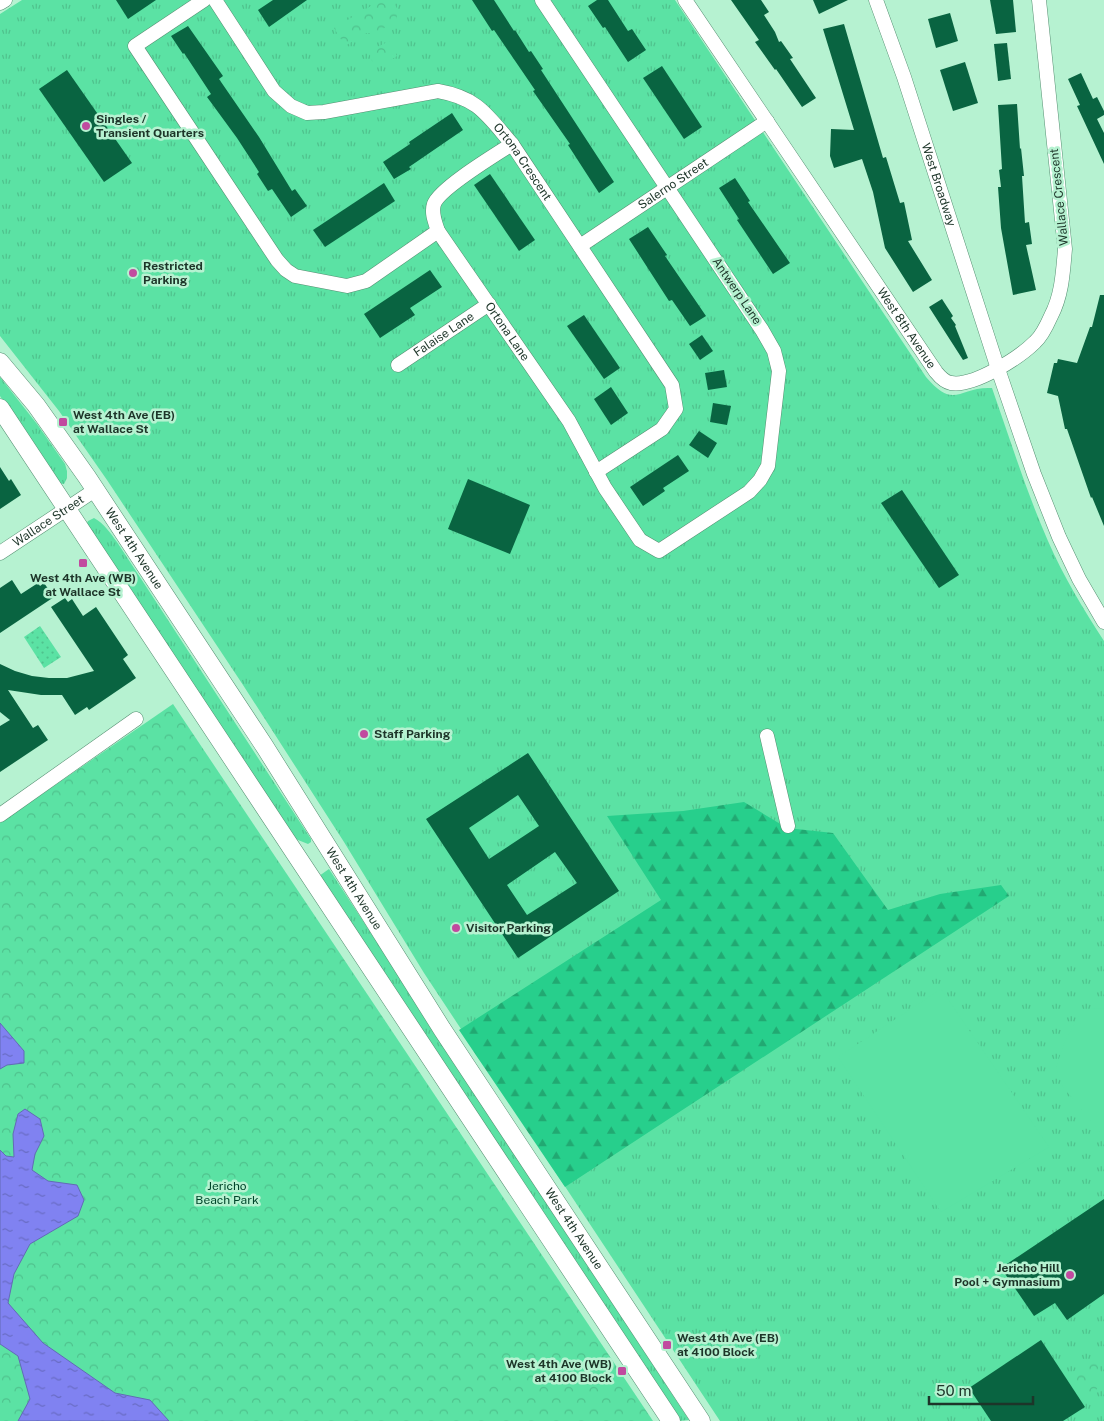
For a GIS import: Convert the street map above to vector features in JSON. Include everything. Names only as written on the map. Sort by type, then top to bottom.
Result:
[{"type":"main road","name":"West 4th Avenue","points":[[0,362],[36,405],[95,490],[270,755],[442,1029],[701,1421]]},
{"type":"main road","name":"West 4th Avenue","points":[[0,408],[671,1421]]},
{"type":"street","points":[[0,3],[5,0]]},
{"type":"street","points":[[204,0],[135,46],[277,260],[286,270],[295,276],[347,286],[355,285],[366,281],[438,231]]},
{"type":"street","name":"Ortona Crescent","points":[[215,0],[274,91],[291,106],[307,113],[324,112],[438,91],[457,94],[481,108],[512,144],[672,386],[676,409],[662,429],[596,472]]},
{"type":"street","name":"Antwerp Lane","points":[[542,0],[762,330],[774,351],[779,371],[768,466],[760,480],[749,492],[659,551],[640,540]]},
{"type":"street","name":"West 8th Avenue","points":[[685,0],[936,372],[950,383],[959,383],[998,369]]},
{"type":"street","name":"West Broadway","points":[[876,0],[937,176],[998,369]]},
{"type":"street","name":"Wallace Crescent","points":[[998,369],[1037,341],[1052,314],[1062,284],[1064,268],[1065,249],[1039,0]]},
{"type":"street","name":"Salerno Street","points":[[580,246],[767,121]]},
{"type":"street","name":"Ortona Lane","points":[[512,144],[444,190],[434,203],[433,216],[438,231],[569,421],[596,472],[640,540]]},
{"type":"street","name":"Falaise Lane","points":[[398,365],[489,304]]},
{"type":"street","points":[[998,369],[1034,474],[1059,537],[1079,579],[1104,622]]},
{"type":"street","name":"Wallace Street","points":[[0,553],[95,490]]},
{"type":"street","points":[[0,815],[136,719]]},
{"type":"street","points":[[767,736],[788,826]]},
{"type":"green space","points":[[22,0],[675,0],[926,377],[944,393],[951,395],[981,388],[992,388],[1025,484],[1048,541],[1081,605],[1104,641],[1104,1421],[720,1421],[424,973],[344,842],[107,480],[59,411],[0,336],[0,14]]},
{"type":"green space","points":[[381,0],[392,0],[398,10],[396,21],[376,33],[366,33],[345,46],[334,28]]},
{"type":"green space","points":[[389,41],[397,56],[382,65],[372,61],[370,56],[372,50]]},
{"type":"green space","points":[[0,377],[37,424],[65,464],[67,478],[64,484],[57,483],[0,396]]},
{"type":"green space","points":[[94,518],[104,526],[117,542],[311,839],[311,842],[308,844],[293,838],[86,525],[88,521]]},
{"type":"green space","points":[[40,626],[61,657],[44,668],[24,637]]},
{"type":"green space","name":"Jericho Beach Park","points":[[173,704],[653,1421],[0,1421],[0,823]]},
{"type":"green space","points":[[744,802],[787,828],[833,833],[888,910],[940,894],[1001,885],[1009,896],[565,1187],[459,1030],[661,900],[607,816],[683,811]]},
{"type":"green space","points":[[329,869],[689,1420],[678,1421],[319,876]]},
{"type":"green space","points":[[941,989],[1049,1147],[941,1212],[838,1057]]},
{"type":"green space","points":[[1091,1008],[1104,1009],[1104,1137],[1063,1087],[1056,1068],[1064,1043],[1079,1016]]},
{"type":"green space","points":[[1096,1356],[1101,1380],[1096,1390],[1086,1399],[1070,1374]]},
{"type":"water","points":[[0,1023],[24,1051],[24,1063],[7,1065],[0,1069]]},
{"type":"water","points":[[25,1109],[40,1119],[44,1136],[35,1154],[32,1170],[48,1181],[77,1185],[84,1200],[78,1216],[30,1244],[14,1274],[8,1303],[43,1343],[115,1393],[150,1400],[169,1421],[18,1421],[30,1399],[18,1356],[0,1344],[0,1150],[6,1156],[14,1157],[13,1134],[18,1114]]},
{"type":"building","points":[[116,0],[156,0],[128,19]]},
{"type":"building","points":[[273,0],[307,0],[269,27],[258,10]]},
{"type":"building","points":[[472,0],[494,0],[514,31],[543,69],[541,70],[614,182],[599,193],[568,145],[570,144],[533,91],[535,90]]},
{"type":"building","points":[[597,0],[608,0],[628,31],[632,29],[646,50],[628,62],[605,27],[603,28],[588,6]]},
{"type":"building","points":[[731,0],[761,0],[769,12],[764,15],[779,42],[781,41],[793,58],[790,59],[816,98],[802,107],[755,42],[759,40]]},
{"type":"building","points":[[813,0],[848,0],[819,14]]},
{"type":"building","points":[[990,0],[1013,0],[1016,32],[996,34]]},
{"type":"building","points":[[950,13],[958,41],[936,48],[928,19]]},
{"type":"building","points":[[844,24],[883,158],[886,157],[900,203],[904,202],[912,240],[908,241],[932,280],[913,292],[885,248],[873,192],[862,159],[834,168],[830,156],[831,129],[854,130],[823,29]]},
{"type":"building","points":[[188,26],[223,76],[219,79],[259,137],[292,191],[295,189],[307,206],[291,217],[272,189],[268,191],[257,174],[259,172],[237,138],[207,97],[211,94],[171,36]]},
{"type":"building","points":[[1007,43],[1011,79],[998,81],[994,44]]},
{"type":"building","points":[[965,62],[978,103],[953,111],[940,70]]},
{"type":"building","points":[[662,66],[702,127],[684,139],[643,78]]},
{"type":"building","name":"Singles / Transient Quarters","points":[[67,70],[132,163],[104,182],[39,89]]},
{"type":"building","points":[[1081,73],[1093,99],[1097,97],[1104,111],[1104,115],[1097,119],[1104,133],[1104,164],[1077,106],[1080,105],[1068,79]]},
{"type":"building","points":[[1017,104],[1024,176],[1022,176],[1025,223],[1029,222],[1032,244],[1026,245],[1036,290],[1013,295],[1001,228],[998,187],[1001,187],[999,170],[1002,169],[998,105]]},
{"type":"building","points":[[452,113],[463,130],[409,167],[411,169],[394,179],[383,162]]},
{"type":"building","points":[[490,174],[535,240],[519,251],[474,185]]},
{"type":"building","points":[[735,178],[750,201],[748,202],[790,263],[773,274],[737,220],[739,219],[719,188]]},
{"type":"building","points":[[384,183],[395,201],[325,247],[313,230]]},
{"type":"building","points":[[648,227],[667,255],[665,256],[706,316],[690,326],[672,300],[669,301],[629,239]]},
{"type":"building","points":[[430,270],[442,287],[410,308],[415,315],[380,338],[364,314]]},
{"type":"building","points":[[1100,295],[1104,295],[1104,526],[1091,498],[1067,429],[1065,429],[1058,396],[1047,393],[1054,363],[1057,363],[1058,359],[1077,363],[1090,327],[1092,327]]},
{"type":"building","points":[[942,299],[953,316],[951,318],[956,325],[968,358],[963,360],[929,307]]},
{"type":"building","points":[[584,315],[620,368],[604,379],[567,326]]},
{"type":"building","points":[[702,335],[713,351],[700,360],[689,344]]},
{"type":"building","points":[[724,370],[727,387],[708,390],[705,373]]},
{"type":"building","points":[[611,387],[628,413],[611,425],[594,399]]},
{"type":"building","points":[[713,403],[731,406],[727,425],[710,422]]},
{"type":"building","points":[[699,431],[717,443],[708,458],[689,445]]},
{"type":"building","points":[[678,455],[689,471],[663,488],[665,491],[643,506],[630,487]]},
{"type":"building","points":[[0,467],[9,481],[11,479],[21,495],[0,509]]},
{"type":"building","points":[[468,479],[530,505],[510,554],[448,529]]},
{"type":"building","points":[[902,490],[959,575],[939,588],[881,503]]},
{"type":"building","points":[[12,580],[21,594],[38,583],[40,586],[44,583],[54,597],[0,633],[0,588]]},
{"type":"building","points":[[65,598],[68,602],[72,599],[83,616],[96,607],[128,655],[123,659],[136,678],[89,710],[87,707],[75,715],[62,695],[41,695],[8,690],[33,728],[38,725],[48,740],[0,772],[0,726],[10,720],[0,712],[0,664],[32,676],[49,678],[67,678],[94,671],[51,607]]},
{"type":"building","points":[[528,753],[619,891],[518,958],[426,819]],"holes":[[[518,795],[539,826],[489,859],[469,828]],[[555,852],[577,883],[527,915],[507,885]]]},
{"type":"building","name":"Jericho Hill Pool + Gymnasium","points":[[1104,1199],[1104,1294],[1067,1320],[1055,1303],[1034,1316],[1001,1268]]},
{"type":"building","points":[[1041,1340],[1085,1407],[1063,1421],[991,1421],[969,1388]]},
{"type":"place","name":"Singles / Transient Quarters","points":[[86,126]]},
{"type":"place","name":"Restricted Parking","points":[[133,273]]},
{"type":"place","name":"West 4th Ave (EB) at Wallace St","points":[[63,422]]},
{"type":"place","name":"West 4th Ave (WB) at Wallace St","points":[[83,563]]},
{"type":"place","name":"Staff Parking","points":[[364,734]]},
{"type":"place","name":"Visitor Parking","points":[[456,928]]},
{"type":"place","name":"Jericho Hill Pool + Gymnasium","points":[[1070,1275]]},
{"type":"place","name":"West 4th Ave (EB) at 4100 Block","points":[[667,1345]]},
{"type":"place","name":"West 4th Ave (WB) at 4100 Block","points":[[622,1371]]}]
